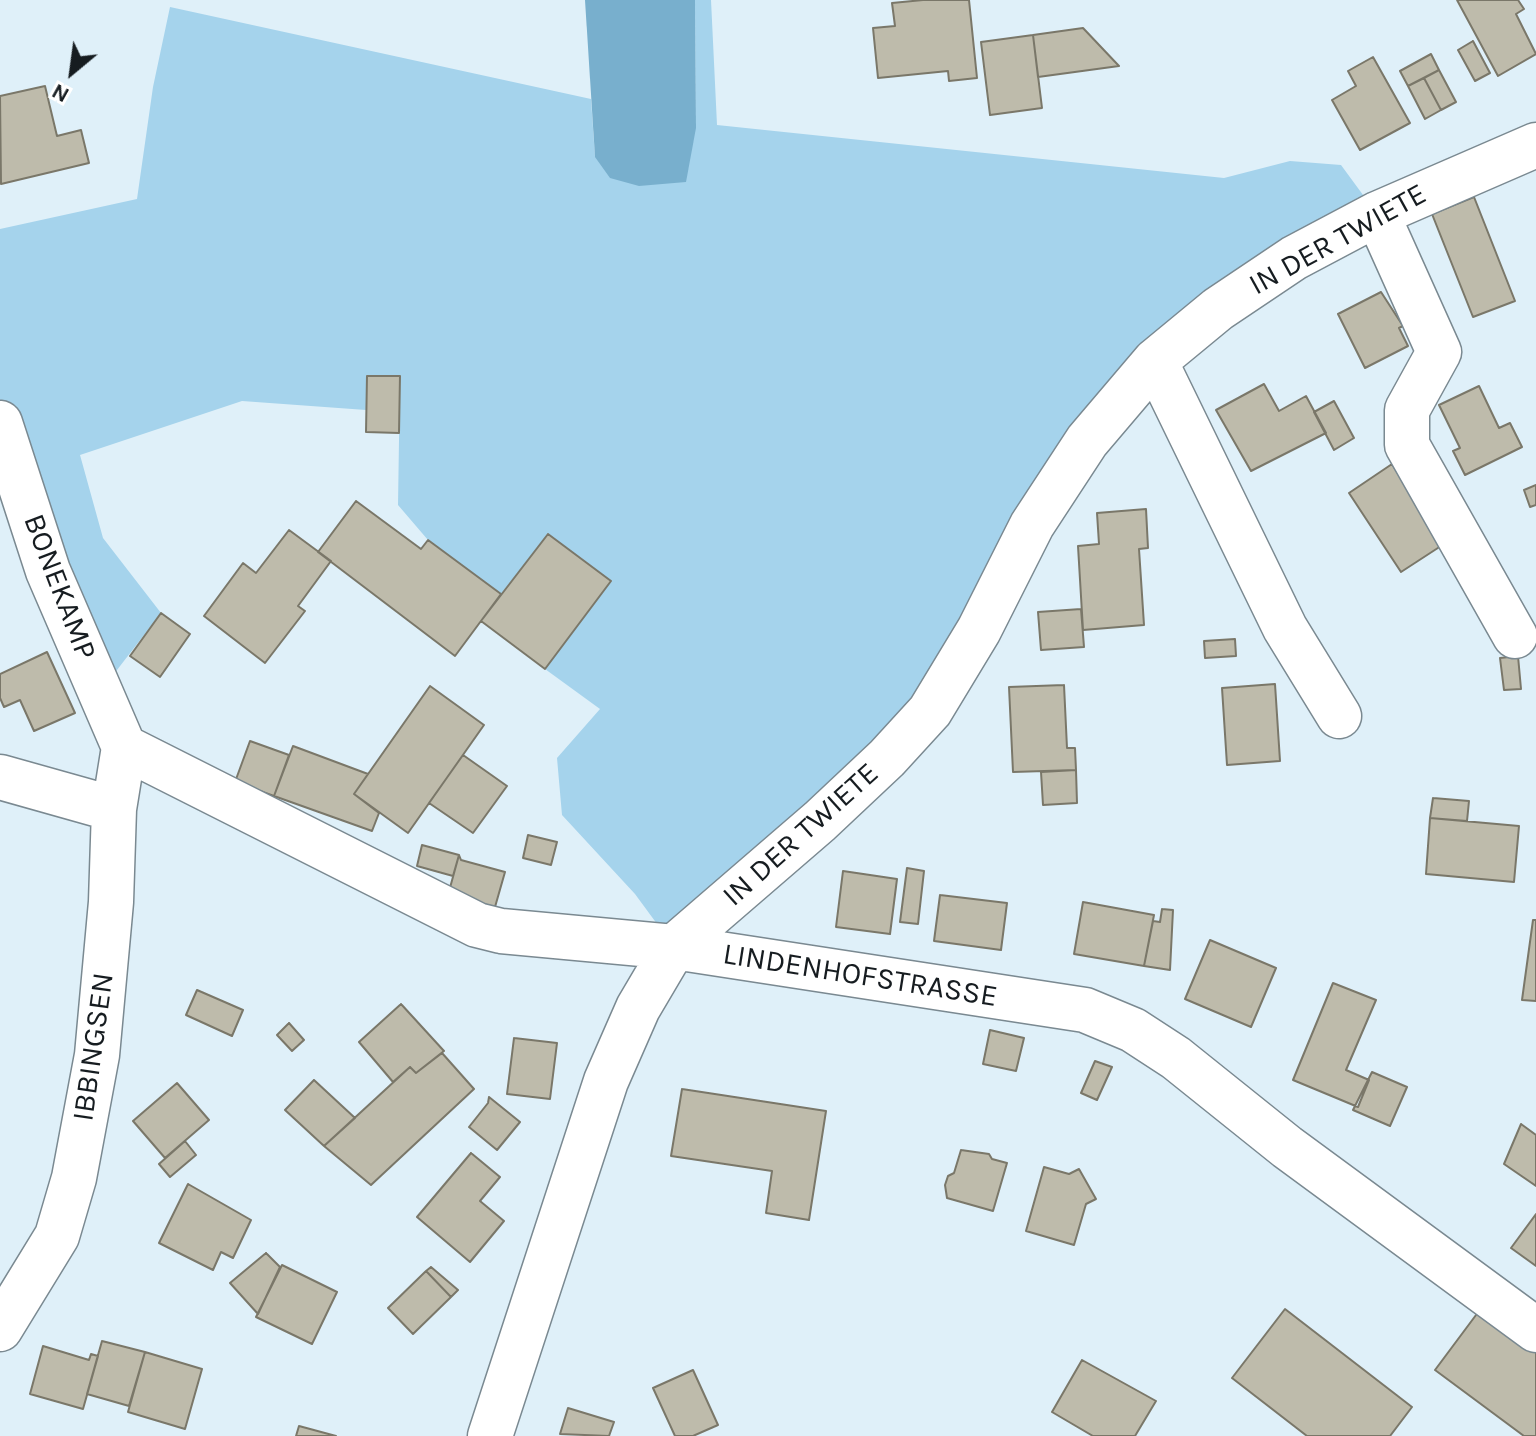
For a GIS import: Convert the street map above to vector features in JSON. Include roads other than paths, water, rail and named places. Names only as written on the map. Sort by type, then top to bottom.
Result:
[{"type":"street","name":"IN DER TWIETE","points":[[490,1436],[606,1081],[638,1008],[674,947],[820,821],[887,758],[930,711],[979,630],[1032,525],[1087,441],[1155,361],[1243,292],[1294,258],[1377,214],[1536,145]]},
{"type":"street","points":[[1377,214],[1439,352],[1407,410],[1407,445],[1515,636]]},
{"type":"street","points":[[1155,361],[1285,628],[1339,716]]},
{"type":"street","name":"BONEKAMP","points":[[0,423],[48,571],[124,747]]},
{"type":"street","name":"LINDENHOFSTRASSE","points":[[124,747],[477,925],[501,931],[674,947],[1085,1010],[1133,1030],[1176,1058],[1287,1147],[1536,1330]]},
{"type":"street","name":"IBBINGSEN","points":[[0,1329],[57,1236],[74,1178],[97,1055],[111,902],[114,809],[124,747]]},
{"type":"street","points":[[0,777],[114,809]]}]
